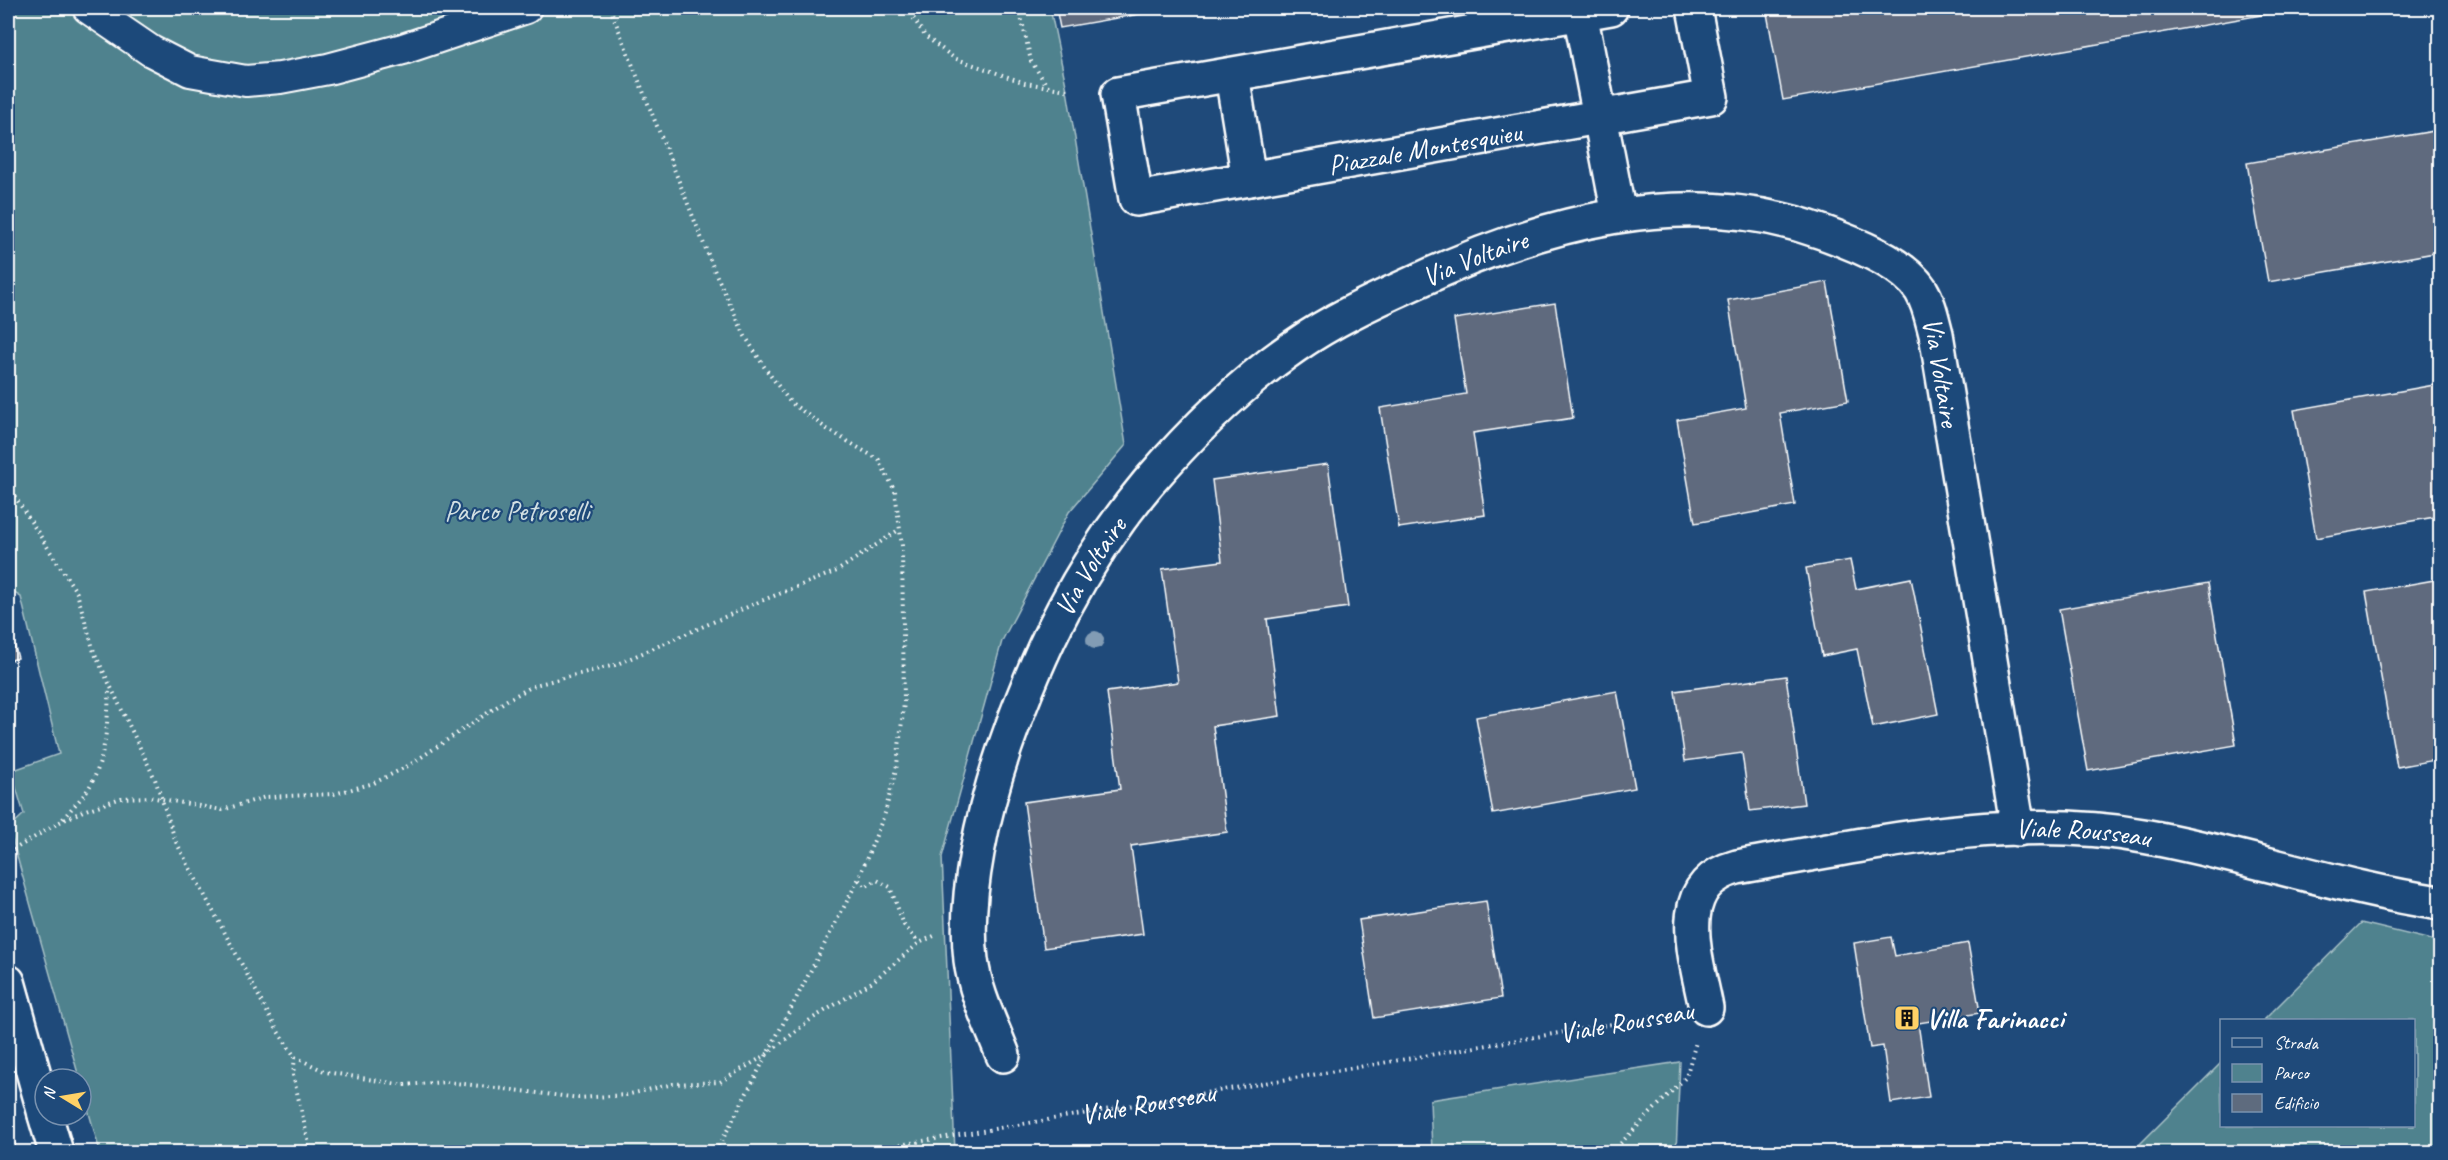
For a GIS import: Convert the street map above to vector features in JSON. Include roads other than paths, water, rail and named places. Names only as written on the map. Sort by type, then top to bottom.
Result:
[{"type":"street","points":[[88,8],[152,51],[190,71],[246,81],[280,78],[328,69],[403,49],[526,8]]},
{"type":"street","name":"Piazzale Montesquieu","points":[[1619,215],[1601,117],[1596,10],[1118,94],[1136,199],[1601,117],[1710,97],[1694,8]]},
{"type":"street","points":[[1232,75],[1249,179]]},
{"type":"street","name":"Via Voltaire","points":[[1003,1055],[979,996],[971,959],[973,889],[981,836],[999,764],[1043,649],[1081,578],[1120,519],[1161,469],[1219,410],[1264,369],[1317,332],[1396,290],[1482,253],[1558,228],[1619,215],[1671,211],[1709,211],[1753,215],[1805,225],[1848,242],[1880,258],[1907,276],[1922,292],[1936,334],[2018,829]]},
{"type":"street","name":"Viale Rousseau","points":[[1706,1008],[1693,936],[1693,914],[1700,890],[1719,874],[1737,867],[1897,840],[2018,829],[2070,829],[2143,836],[2236,856],[2362,890],[2440,903]]},
{"type":"street","points":[[8,982],[33,1071]]},
{"type":"street","points":[[49,1127],[56,1152]]},
{"type":"place","name":"Villa Farinacci","points":[[1907,1018]]},
{"type":"park label","name":"Parco Petroselli","points":[[517,510]]}]
